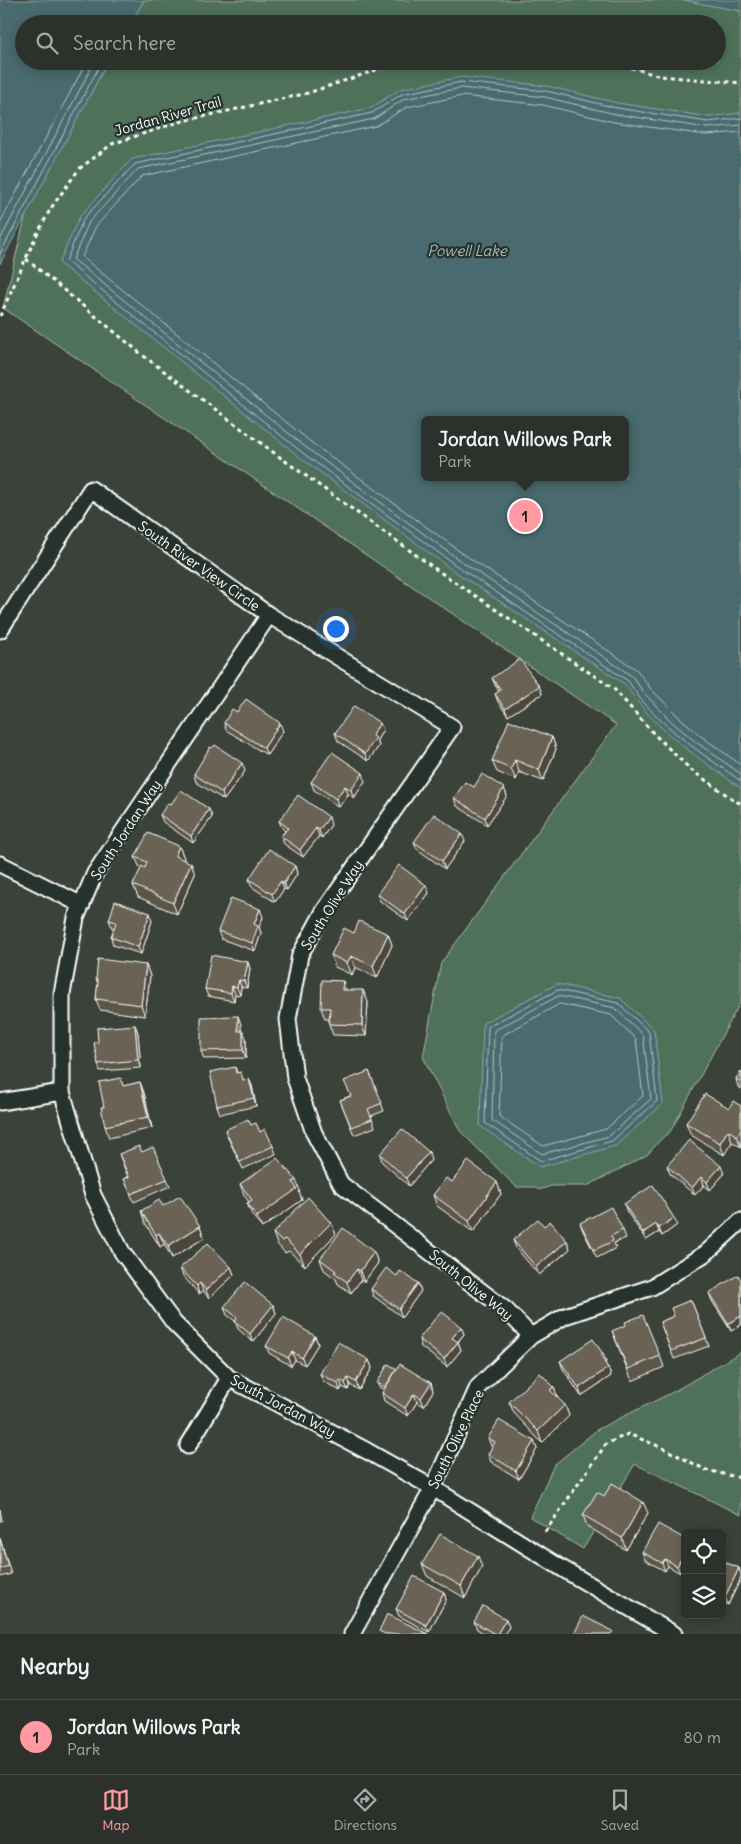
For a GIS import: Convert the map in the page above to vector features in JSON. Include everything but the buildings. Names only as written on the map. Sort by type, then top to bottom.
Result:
[{"type":"street","name":"South River View Circle","points":[[0,630],[91,489],[269,615],[452,727]]},
{"type":"street","name":"South Jordan Way","points":[[269,615],[95,873],[76,918],[62,994],[62,1092],[93,1195],[122,1252],[174,1323],[229,1378],[433,1488],[563,1569],[674,1634]]},
{"type":"street","name":"South Olive Way","points":[[452,727],[324,911],[300,955],[288,1019],[295,1078],[314,1133],[341,1184],[506,1310],[531,1336]]},
{"type":"street","points":[[0,864],[82,905]]},
{"type":"street","points":[[0,1102],[62,1092]]},
{"type":"street","name":"South Olive Place","points":[[352,1634],[433,1488],[478,1387],[531,1336],[565,1316],[652,1287],[706,1253],[741,1221]]},
{"type":"street","points":[[188,1446],[229,1378]]},
{"type":"path","name":"Jordan River Trail","points":[[0,316],[51,208],[79,169],[112,144],[179,122],[308,93],[376,70]]},
{"type":"path","points":[[639,70],[660,76],[741,83]]},
{"type":"path","points":[[26,259],[144,357],[281,458],[437,570],[614,689],[655,735],[691,770],[741,803]]},
{"type":"path","points":[[545,1532],[606,1444],[628,1434],[661,1446],[706,1470],[741,1478]]},
{"type":"green space","points":[[144,0],[686,0],[741,11],[741,1001],[670,1132],[647,1155],[587,1186],[551,1186],[539,1190],[534,1187],[516,1187],[460,1131],[423,1057],[441,963],[616,725],[3,308],[26,214],[103,70],[726,70],[726,15],[135,15]]},
{"type":"green space","points":[[741,1352],[741,1515],[635,1464],[583,1549],[530,1517],[554,1465],[598,1429],[673,1392]]},
{"type":"water","points":[[0,0],[144,0],[135,15],[15,15],[15,70],[103,70],[0,264]]},
{"type":"water","points":[[686,0],[741,0],[741,11],[692,2]]},
{"type":"water","name":"Powell Lake","points":[[461,77],[547,86],[617,103],[709,117],[741,113],[741,788],[693,754],[663,729],[637,701],[626,685],[451,569],[301,458],[59,263],[80,216],[132,159],[371,108],[400,89]]},
{"type":"water","points":[[557,984],[620,998],[654,1030],[663,1104],[615,1146],[540,1167],[480,1126],[483,1023]]},
{"type":"place","name":"Jordan Willows Park","points":[[525,516]]}]
